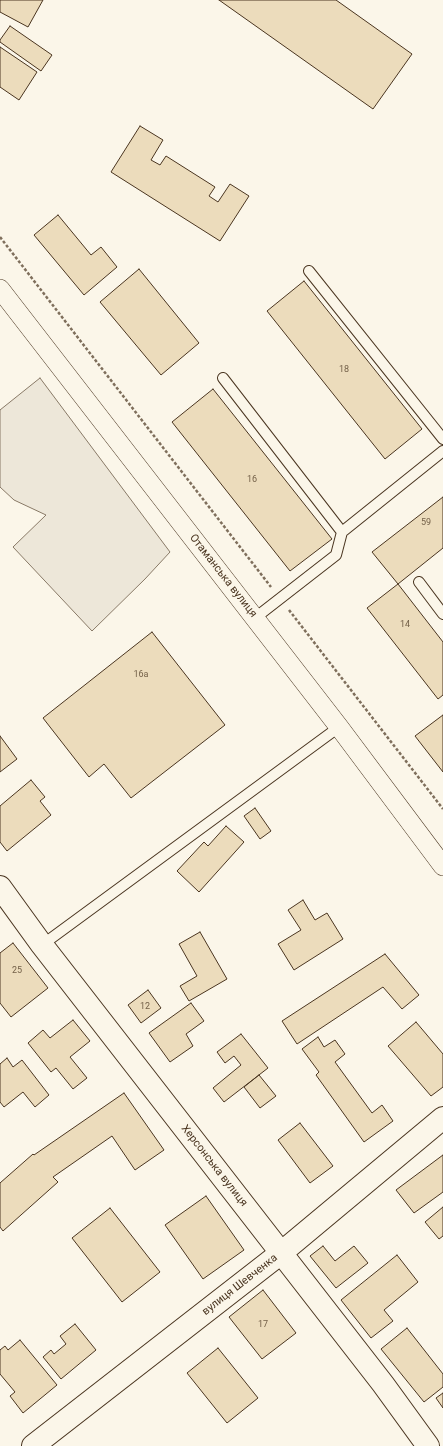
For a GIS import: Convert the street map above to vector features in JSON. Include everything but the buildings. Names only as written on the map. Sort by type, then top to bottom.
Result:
[{"type":"main road","name":"Херсонська вулиця","points":[[0,886],[42,945],[383,1384],[428,1446]]},
{"type":"main road","name":"вулиця Шевченка","points":[[33,1446],[281,1253],[443,1118]]},
{"type":"street","name":"Отаманська вулиця","points":[[0,289],[339,726],[443,866]]},
{"type":"lane","points":[[309,271],[443,440]]},
{"type":"lane","points":[[223,378],[342,532]]},
{"type":"lane","points":[[255,618],[336,555],[342,532],[443,451]]},
{"type":"lane","points":[[419,582],[443,614]]},
{"type":"lane","points":[[42,945],[339,726]]},
{"type":"path","points":[[0,237],[273,589]]},
{"type":"path","points":[[287,608],[443,809]]},
{"type":"shaded area","points":[[40,378],[170,552],[92,631],[13,547],[46,515],[14,500],[0,487],[0,410]]}]
